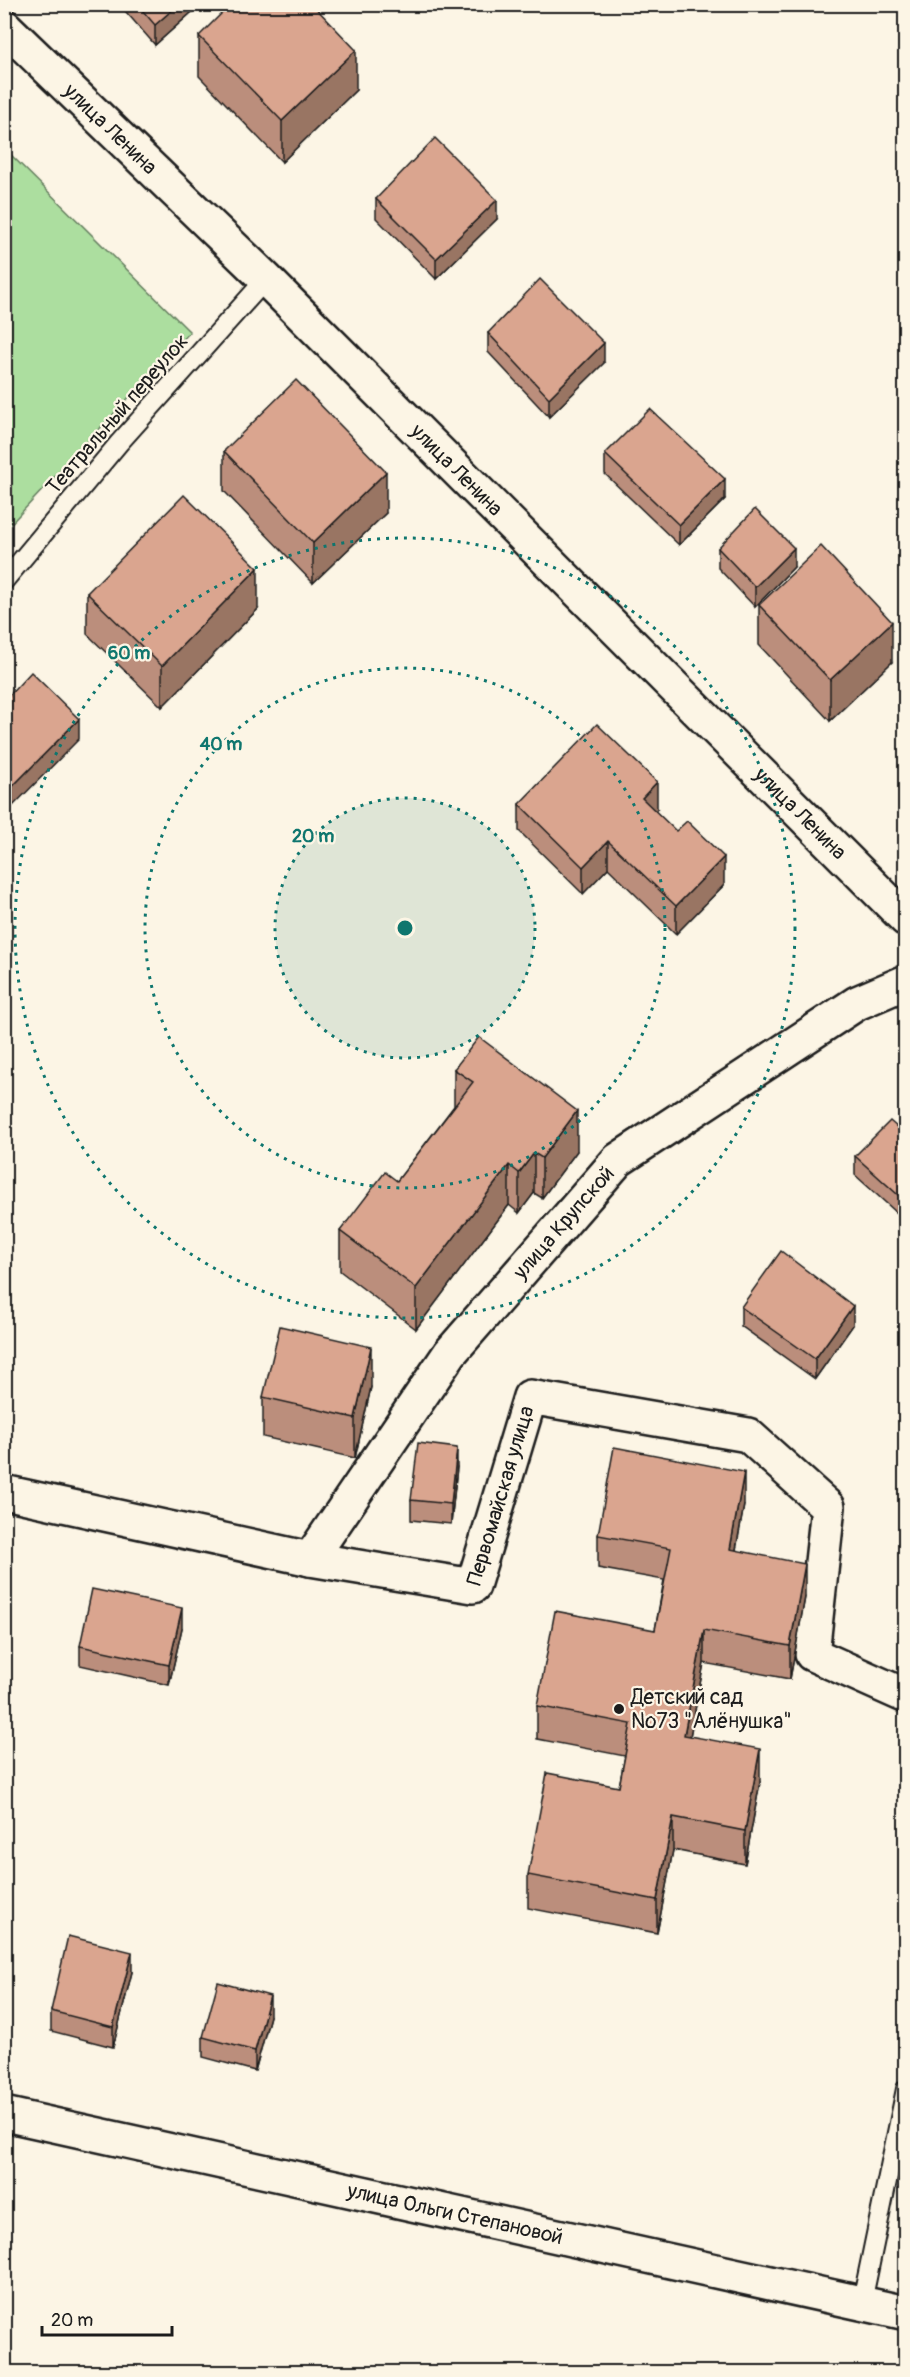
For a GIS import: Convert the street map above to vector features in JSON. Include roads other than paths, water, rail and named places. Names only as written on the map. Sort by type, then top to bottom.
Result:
[{"type":"street","name":"улица Ленина","points":[[4,26],[266,279],[906,919]]},
{"type":"street","name":"улица Крупской","points":[[310,1560],[450,1353],[618,1160],[857,1003],[906,982]]},
{"type":"street","name":"Первомайская улица","points":[[4,1491],[310,1560],[473,1586],[530,1398],[748,1435],[828,1507],[812,1654],[906,1696]]},
{"type":"street","name":"улица Ольги Степановой","points":[[4,2114],[906,2313]]},
{"type":"lane","name":"Театральный переулок","points":[[4,581],[119,443],[266,279]]},
{"type":"lane","points":[[862,2302],[906,2089]]},
{"type":"place","name":"Детский сад №73 \"Алёнушка\"","points":[[619,1709]]}]
